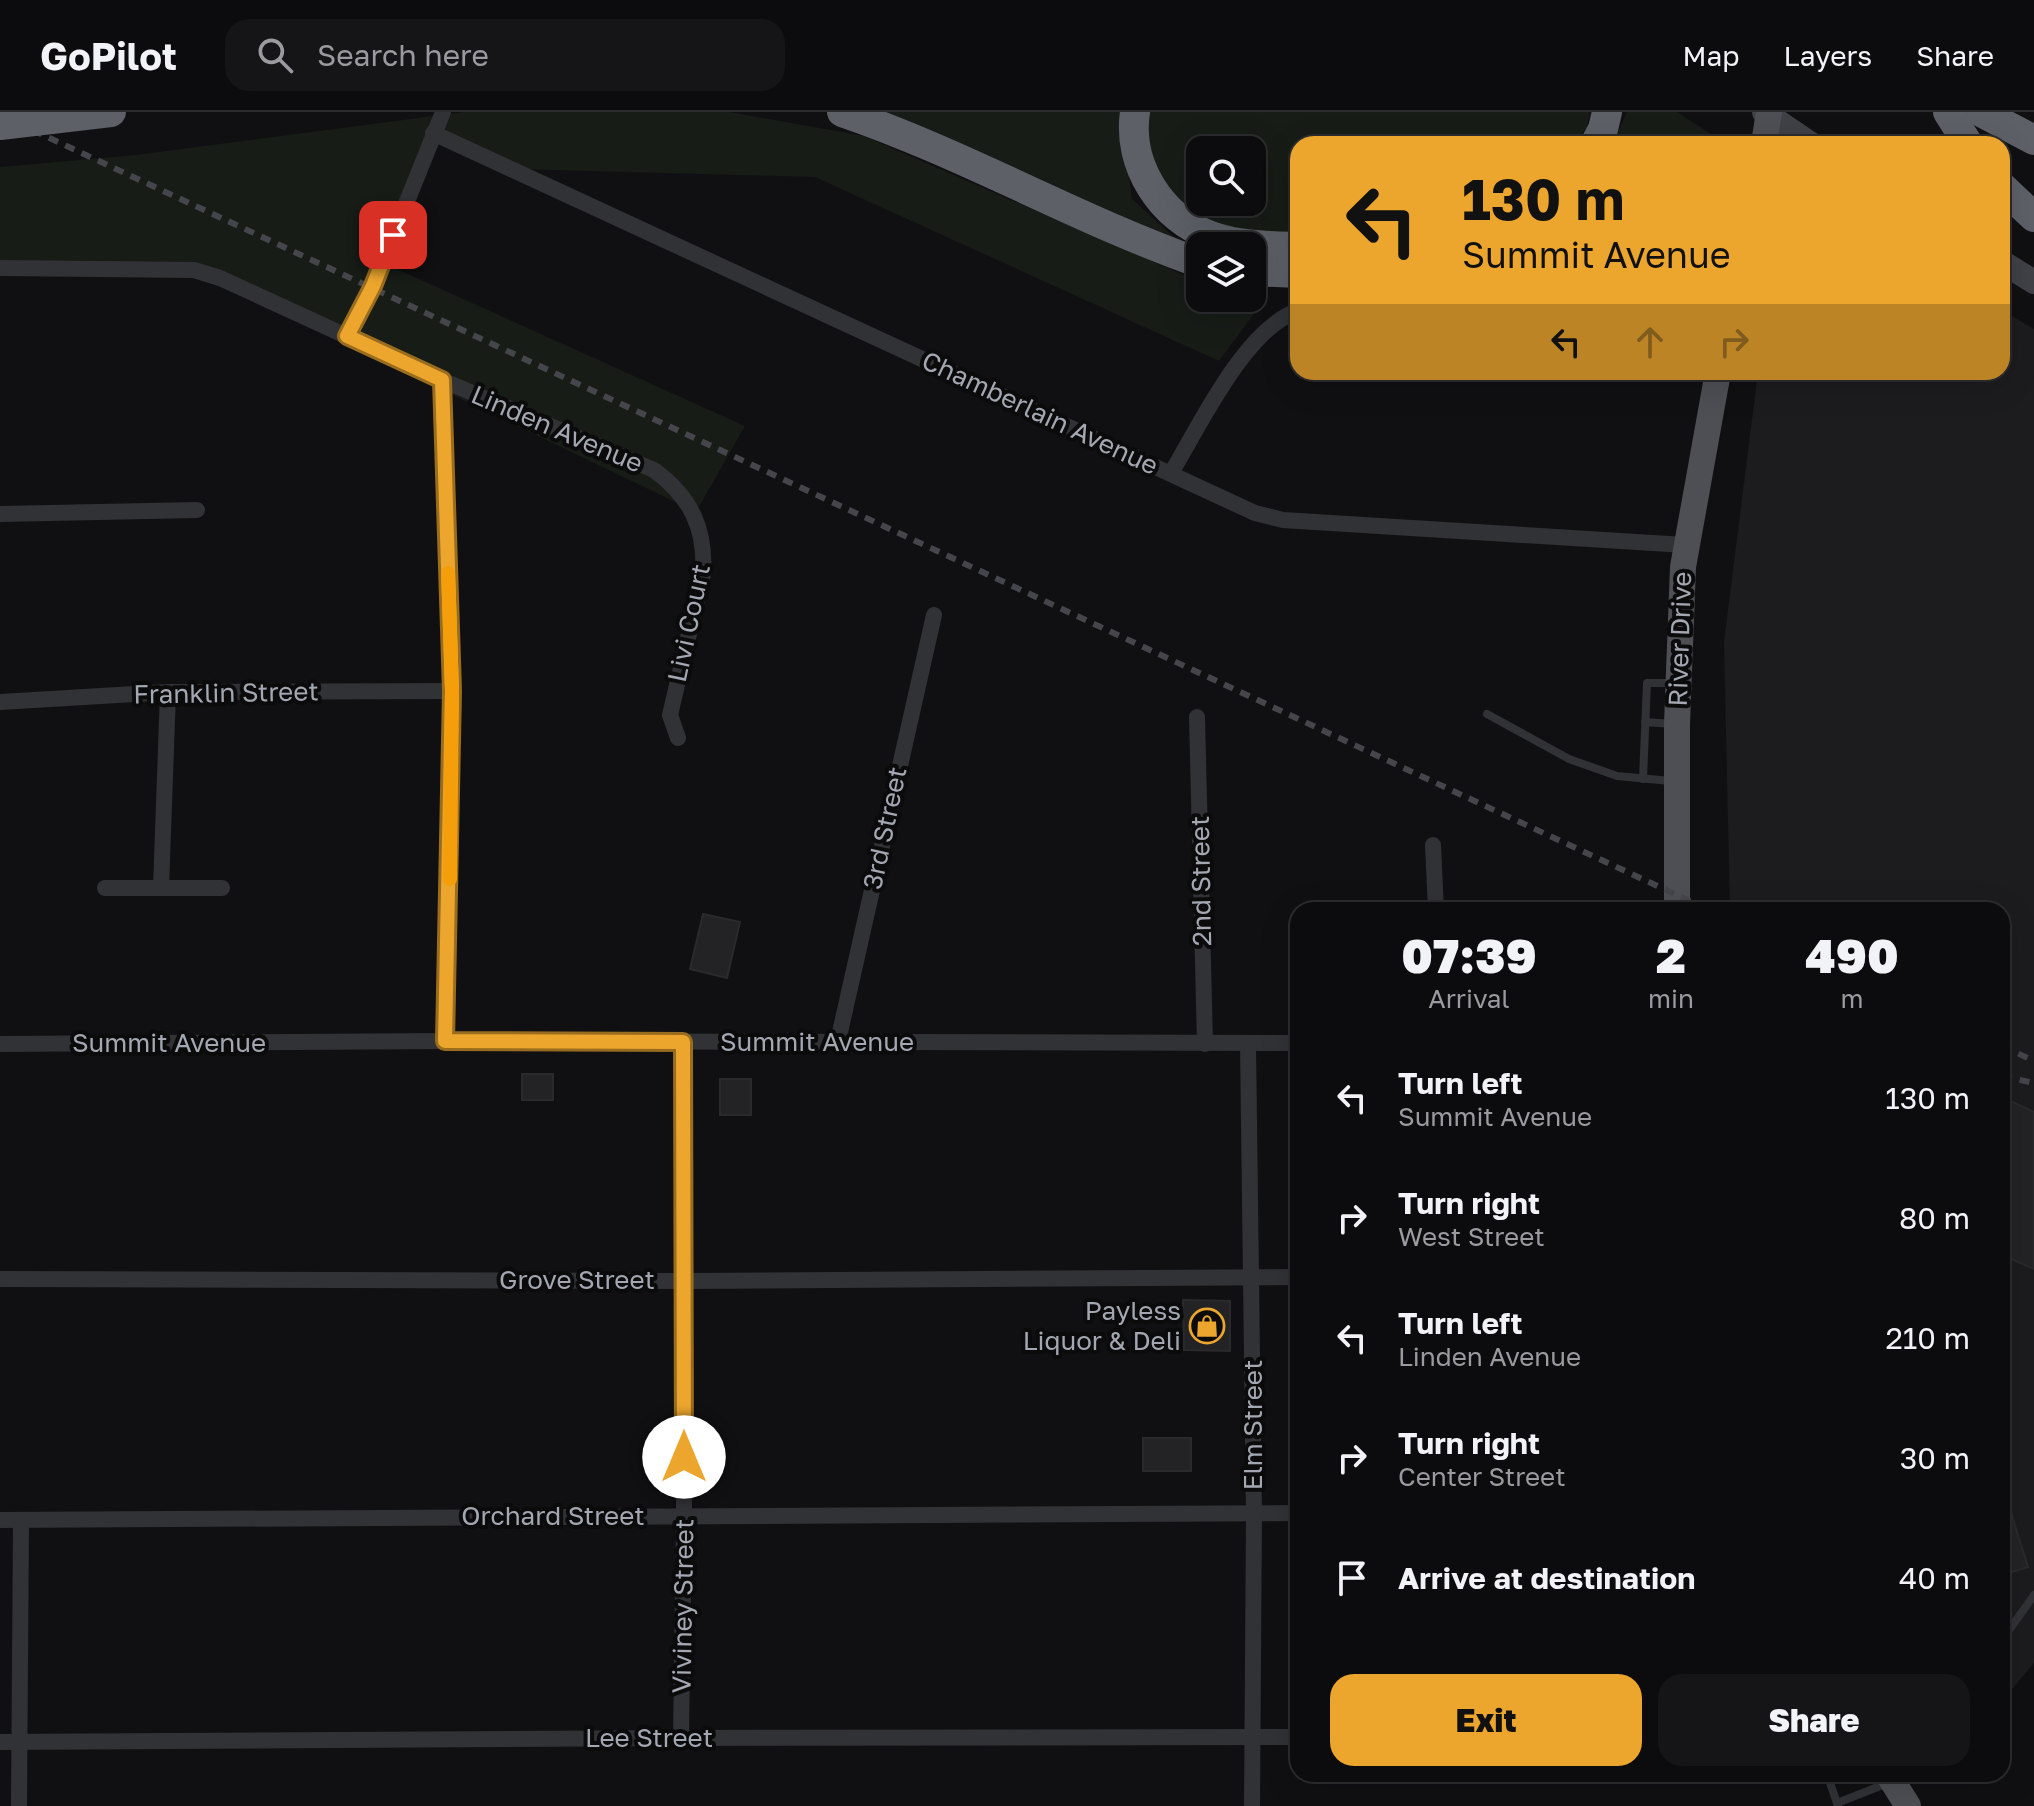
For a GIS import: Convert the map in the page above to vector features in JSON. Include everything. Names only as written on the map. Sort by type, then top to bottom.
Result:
[{"type":"highway","points":[[0,125],[111,112]]},
{"type":"highway","points":[[842,112],[892,129],[1142,242],[1186,258]]},
{"type":"highway","points":[[1135,112],[1134,138],[1144,174],[1158,198],[1178,218],[1202,232],[1228,241],[1290,246]]},
{"type":"highway","points":[[1599,136],[1607,112]]},
{"type":"highway","points":[[1948,112],[1963,136]]},
{"type":"highway","points":[[1981,112],[2034,140]]},
{"type":"highway","points":[[2010,194],[2034,217]]},
{"type":"highway","points":[[1266,272],[1290,273]]},
{"type":"main road","points":[[1765,136],[1767,113],[1800,136]]},
{"type":"main road","points":[[2010,267],[2034,282]]},
{"type":"main road","name":"River Drive","points":[[1677,902],[1677,724],[1685,545],[1716,380]]},
{"type":"main road","points":[[1893,1782],[1908,1806]]},
{"type":"street","points":[[347,336],[373,286],[443,112]]},
{"type":"street","name":"Chamberlain Avenue","points":[[433,133],[1255,513],[1283,520],[1685,545]]},
{"type":"street","name":"Linden Avenue","points":[[0,268],[194,270],[220,278],[442,380],[654,470],[672,482],[691,508]]},
{"type":"street","points":[[1171,473],[1243,355],[1264,332],[1290,314]]},
{"type":"street","points":[[442,380],[452,691],[445,1041]]},
{"type":"street","name":"Livi Court","points":[[678,738],[670,715],[703,574],[704,551],[700,529],[691,508]]},
{"type":"street","points":[[0,514],[197,510]]},
{"type":"street","name":"3rd Street","points":[[838,1041],[934,615]]},
{"type":"street","name":"Franklin Street","points":[[0,702],[168,692],[452,691]]},
{"type":"street","points":[[161,888],[168,692]]},
{"type":"street","name":"2nd Street","points":[[1197,717],[1205,1044]]},
{"type":"street","points":[[1433,845],[1436,902]]},
{"type":"street","points":[[105,888],[222,888]]},
{"type":"street","name":"Summit Avenue","points":[[0,1044],[445,1041],[1290,1043]]},
{"type":"street","name":"Viviney Street","points":[[681,1738],[683,1042]]},
{"type":"street","name":"Elm Street","points":[[1248,1044],[1254,1513],[1252,1806]]},
{"type":"street","name":"Grove Street","points":[[0,1279],[684,1281],[1290,1277]]},
{"type":"street","name":"Orchard Street","points":[[0,1520],[1290,1513]]},
{"type":"street","points":[[19,1806],[21,1520]]},
{"type":"street","name":"Lee Street","points":[[0,1742],[1290,1737]]},
{"type":"lane","points":[[1643,779],[1647,683],[1678,682]]},
{"type":"lane","points":[[1487,714],[1569,759],[1617,776],[1676,782]]},
{"type":"lane","points":[[1645,722],[1677,724]]},
{"type":"lane","points":[[2010,1629],[2034,1595]]},
{"type":"lane","points":[[1830,1782],[1838,1804],[1882,1782]]},
{"type":"shaded area","points":[[464,112],[729,112],[864,136],[1186,276],[1186,312],[1255,312],[1219,361],[815,177],[517,169],[434,136],[381,262],[745,426],[696,512],[195,271],[0,267],[0,167],[136,155]]},
{"type":"shaded area","points":[[873,112],[1120,112],[1132,199],[1186,249]]},
{"type":"shaded area","points":[[1146,112],[1590,112],[1587,128],[1580,136],[1290,136],[1290,235],[1241,232],[1190,216],[1266,216],[1266,136],[1186,136],[1186,211],[1152,173]]},
{"type":"shaded area","points":[[1627,112],[1677,112],[1714,136],[1616,136]]},
{"type":"shaded area","points":[[2010,315],[2034,329],[2034,1663],[2010,1692],[2010,902],[1730,902],[1724,642],[1757,380],[2010,380]]},
{"type":"building","points":[[703,914],[740,922],[727,978],[690,969]]},
{"type":"building","points":[[522,1074],[553,1074],[553,1100],[522,1100]]},
{"type":"building","points":[[720,1079],[751,1079],[751,1115],[720,1115]]},
{"type":"building","points":[[2010,1101],[2034,1112],[2034,1269],[2010,1258]]},
{"type":"building","name":"Payless Liquor & Deli","points":[[1183,1300],[1230,1301],[1230,1351],[1184,1350]]},
{"type":"building","points":[[1143,1438],[1191,1438],[1191,1471],[1143,1471]]},
{"type":"building","points":[[2010,1510],[2028,1567],[2010,1573]]},
{"type":"railway","points":[[0,115],[1692,902]]},
{"type":"railway","points":[[2010,1050],[2034,1061]]},
{"type":"railway","points":[[2010,1078],[2034,1083]]},
{"type":"slow traffic","points":[[448,573],[452,691],[450,879]]},
{"type":"place","name":"Payless Liquor & Deli","points":[[1207,1326]]},
{"type":"route","points":[[393,235],[373,286],[347,336],[442,380],[452,691],[445,1041],[683,1042],[684,1457]]}]
